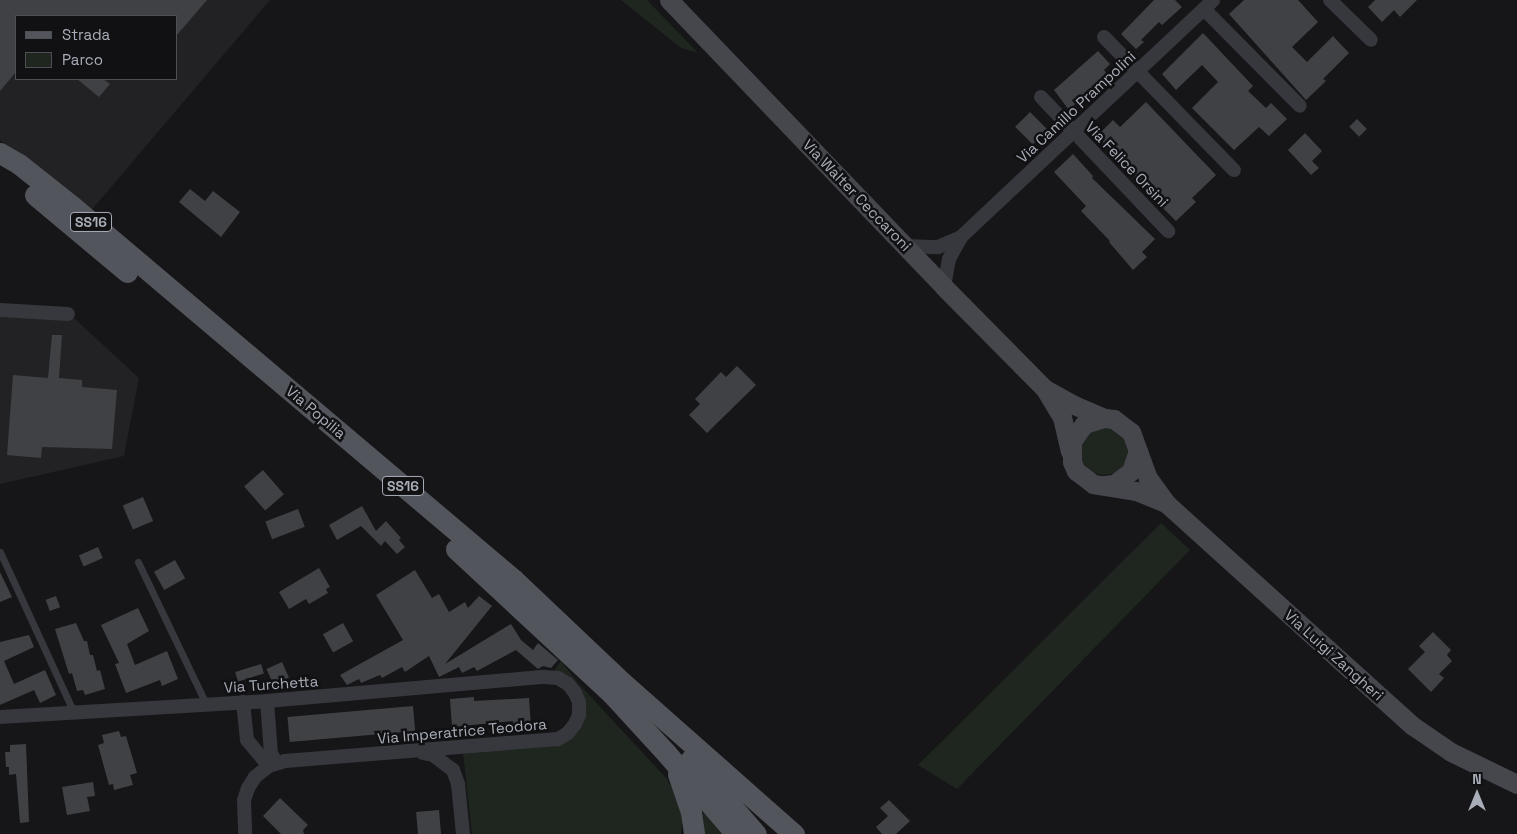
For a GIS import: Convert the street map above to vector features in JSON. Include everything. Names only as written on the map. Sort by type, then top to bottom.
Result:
[{"type":"main road","name":"Via Popilia","points":[[0,153],[18,164],[72,206],[513,579],[616,687]]},
{"type":"main road","name":"Via Popilia","points":[[0,161],[11,174],[434,530],[616,687]]},
{"type":"main road","name":"SS16","points":[[616,687],[667,754],[736,834]]},
{"type":"main road","name":"SS16","points":[[616,687],[756,834]]},
{"type":"main road","points":[[616,687],[794,834]]},
{"type":"main road","points":[[667,754],[683,784],[691,812],[694,834]]},
{"type":"street","name":"Via Walter Ceccaroni","points":[[668,0],[944,287],[1046,389],[1074,405],[1104,418],[1114,419],[1131,432],[1138,451]]},
{"type":"street","points":[[1330,0],[1371,40]]},
{"type":"street","name":"Via Camillo Prampolini","points":[[944,287],[949,260],[961,237],[1208,4]]},
{"type":"street","points":[[1208,4],[1300,106]]},
{"type":"street","points":[[1104,37],[1234,170]]},
{"type":"street","name":"Via Felice Orsini","points":[[1041,97],[1168,231]]},
{"type":"street","name":"Via Camillo Prampolini","points":[[906,246],[938,247],[961,237]]},
{"type":"street","points":[[0,310],[68,314]]},
{"type":"street","name":"Via Walter Ceccaroni","points":[[1046,389],[1062,417],[1076,471],[1084,479],[1104,485]]},
{"type":"street","points":[[1070,451],[1072,441],[1084,424],[1104,418]]},
{"type":"street","points":[[1104,485],[1124,479],[1131,471],[1138,451]]},
{"type":"street","name":"Via Luigi Zangheri","points":[[1138,451],[1148,478],[1167,504],[1414,726],[1451,752],[1517,784]]},
{"type":"street","name":"Via Luigi Zangheri","points":[[1104,485],[1136,491],[1167,504]]},
{"type":"street","name":"Via Turchetta","points":[[0,718],[267,701],[544,677]]},
{"type":"street","name":"Via Imperatrice Teodora","points":[[273,764],[558,738],[568,733],[576,724],[579,715],[579,702],[576,693],[568,684],[558,678],[544,677]]},
{"type":"street","points":[[267,701],[273,764]]},
{"type":"street","points":[[243,702],[247,740],[273,764]]},
{"type":"street","points":[[413,751],[433,755],[445,762],[453,770],[458,784],[463,834]]},
{"type":"street","points":[[245,834],[244,800],[248,788],[255,777],[273,764]]},
{"type":"lane","points":[[0,552],[74,713]]},
{"type":"lane","points":[[138,562],[206,704]]},
{"type":"shaded area","points":[[0,0],[270,0],[89,213],[0,140]]},
{"type":"shaded area","points":[[0,309],[74,318],[139,378],[124,456],[0,484]]},
{"type":"green space","points":[[621,0],[647,0],[698,53],[681,48]]},
{"type":"green space","points":[[1099,427],[1109,427],[1118,431],[1124,437],[1128,451],[1124,465],[1118,471],[1109,475],[1099,475],[1090,471],[1084,465],[1080,456],[1080,446],[1084,437],[1090,431]]},
{"type":"green space","points":[[1161,523],[1190,550],[957,789],[918,765]]},
{"type":"green space","points":[[561,661],[577,682],[667,779],[683,812],[681,834],[472,834],[463,753],[553,745],[585,712],[554,671]]},
{"type":"green space","points":[[703,812],[724,834],[704,834]]},
{"type":"building","points":[[0,0],[207,0],[178,34],[178,15],[15,15],[15,73],[0,91]]},
{"type":"building","points":[[1154,0],[1175,0],[1182,7],[1162,25],[1159,22],[1141,40],[1144,42],[1136,49],[1121,34]]},
{"type":"building","points":[[1244,0],[1298,0],[1318,22],[1292,47],[1307,62],[1333,36],[1349,53],[1323,79],[1326,81],[1306,100],[1229,14]]},
{"type":"building","points":[[1375,0],[1417,0],[1400,17],[1394,10],[1382,22],[1368,7]]},
{"type":"building","points":[[1203,33],[1253,86],[1248,91],[1266,108],[1271,103],[1287,119],[1269,136],[1259,127],[1234,150],[1192,108],[1218,82],[1202,65],[1176,90],[1162,74]]},
{"type":"building","points":[[1098,51],[1110,64],[1104,70],[1107,74],[1069,110],[1054,90]]},
{"type":"building","points":[[78,80],[104,80],[110,84],[99,97]]},
{"type":"building","points":[[1146,102],[1216,175],[1192,198],[1196,202],[1176,221],[1152,199],[1154,197],[1096,137],[1113,120],[1120,127]]},
{"type":"building","points":[[1030,112],[1048,130],[1033,145],[1015,127]]},
{"type":"building","points":[[1357,119],[1367,129],[1359,137],[1349,127]]},
{"type":"building","points":[[1305,133],[1322,151],[1312,161],[1319,168],[1311,175],[1288,150]]},
{"type":"building","points":[[1073,154],[1093,176],[1092,178],[1155,239],[1142,252],[1147,257],[1133,270],[1110,241],[1081,211],[1086,206],[1054,172]]},
{"type":"building","points":[[190,189],[205,201],[213,191],[240,212],[221,237],[179,202]]},
{"type":"building","points":[[52,335],[62,335],[59,378],[82,380],[82,387],[117,390],[112,449],[42,447],[41,458],[7,455],[13,375],[48,378]]},
{"type":"building","points":[[737,366],[756,385],[707,433],[689,415],[700,404],[695,399],[721,372],[726,377]]},
{"type":"building","points":[[263,470],[284,494],[265,511],[244,486]]},
{"type":"building","points":[[143,497],[153,521],[133,530],[123,506]]},
{"type":"building","points":[[362,506],[376,531],[386,521],[401,538],[399,540],[405,547],[397,554],[385,541],[381,546],[361,526],[337,540],[329,525]]},
{"type":"building","points":[[298,509],[305,527],[272,539],[265,522]]},
{"type":"building","points":[[98,547],[103,558],[84,567],[79,556]]},
{"type":"building","points":[[175,560],[185,578],[164,590],[154,572]]},
{"type":"building","points":[[319,568],[330,587],[326,589],[328,593],[309,604],[306,599],[289,609],[279,592]]},
{"type":"building","points":[[415,570],[432,598],[439,594],[449,612],[465,602],[468,608],[479,596],[492,606],[445,664],[511,624],[521,640],[533,650],[538,643],[558,660],[551,668],[543,666],[538,669],[516,650],[477,671],[474,667],[462,673],[459,667],[439,677],[429,656],[405,672],[402,667],[382,678],[380,675],[361,683],[359,679],[347,685],[340,675],[403,640],[376,595]]},
{"type":"building","points":[[0,572],[12,597],[0,602]]},
{"type":"building","points":[[56,596],[60,607],[50,611],[46,600]]},
{"type":"building","points":[[138,608],[149,631],[127,644],[135,665],[167,651],[178,679],[162,686],[160,680],[126,693],[115,664],[119,663],[101,625]]},
{"type":"building","points":[[76,623],[84,641],[87,641],[90,655],[93,655],[97,671],[100,670],[105,689],[85,695],[83,690],[77,691],[72,673],[69,674],[55,629]]},
{"type":"building","points":[[343,623],[353,641],[333,653],[323,634]]},
{"type":"building","points":[[1433,632],[1451,650],[1447,655],[1452,661],[1439,674],[1444,678],[1431,692],[1408,669],[1425,652],[1419,646]]},
{"type":"building","points":[[29,635],[34,647],[4,661],[14,684],[45,670],[56,695],[40,703],[34,690],[0,705],[0,642]]},
{"type":"building","points":[[282,662],[289,678],[273,684],[266,669]]},
{"type":"building","points":[[261,664],[264,674],[238,681],[235,672]]},
{"type":"building","points":[[474,697],[474,701],[529,698],[531,727],[513,728],[513,721],[452,727],[450,699]]},
{"type":"building","points":[[413,706],[415,731],[290,742],[287,717]]},
{"type":"building","points":[[119,731],[121,737],[126,736],[137,773],[130,775],[133,785],[114,790],[113,784],[109,785],[98,745],[104,743],[102,735]]},
{"type":"building","points":[[26,744],[29,822],[20,823],[16,774],[9,775],[9,767],[6,767],[5,752],[10,752],[10,745]]},
{"type":"building","points":[[93,782],[95,796],[87,797],[90,811],[67,815],[62,787]]},
{"type":"building","points":[[280,798],[308,825],[303,830],[304,834],[281,834],[263,816]]},
{"type":"building","points":[[889,800],[910,821],[896,834],[882,834],[876,827],[888,816],[880,808]]},
{"type":"building","points":[[439,810],[441,834],[418,834],[416,812]]}]
